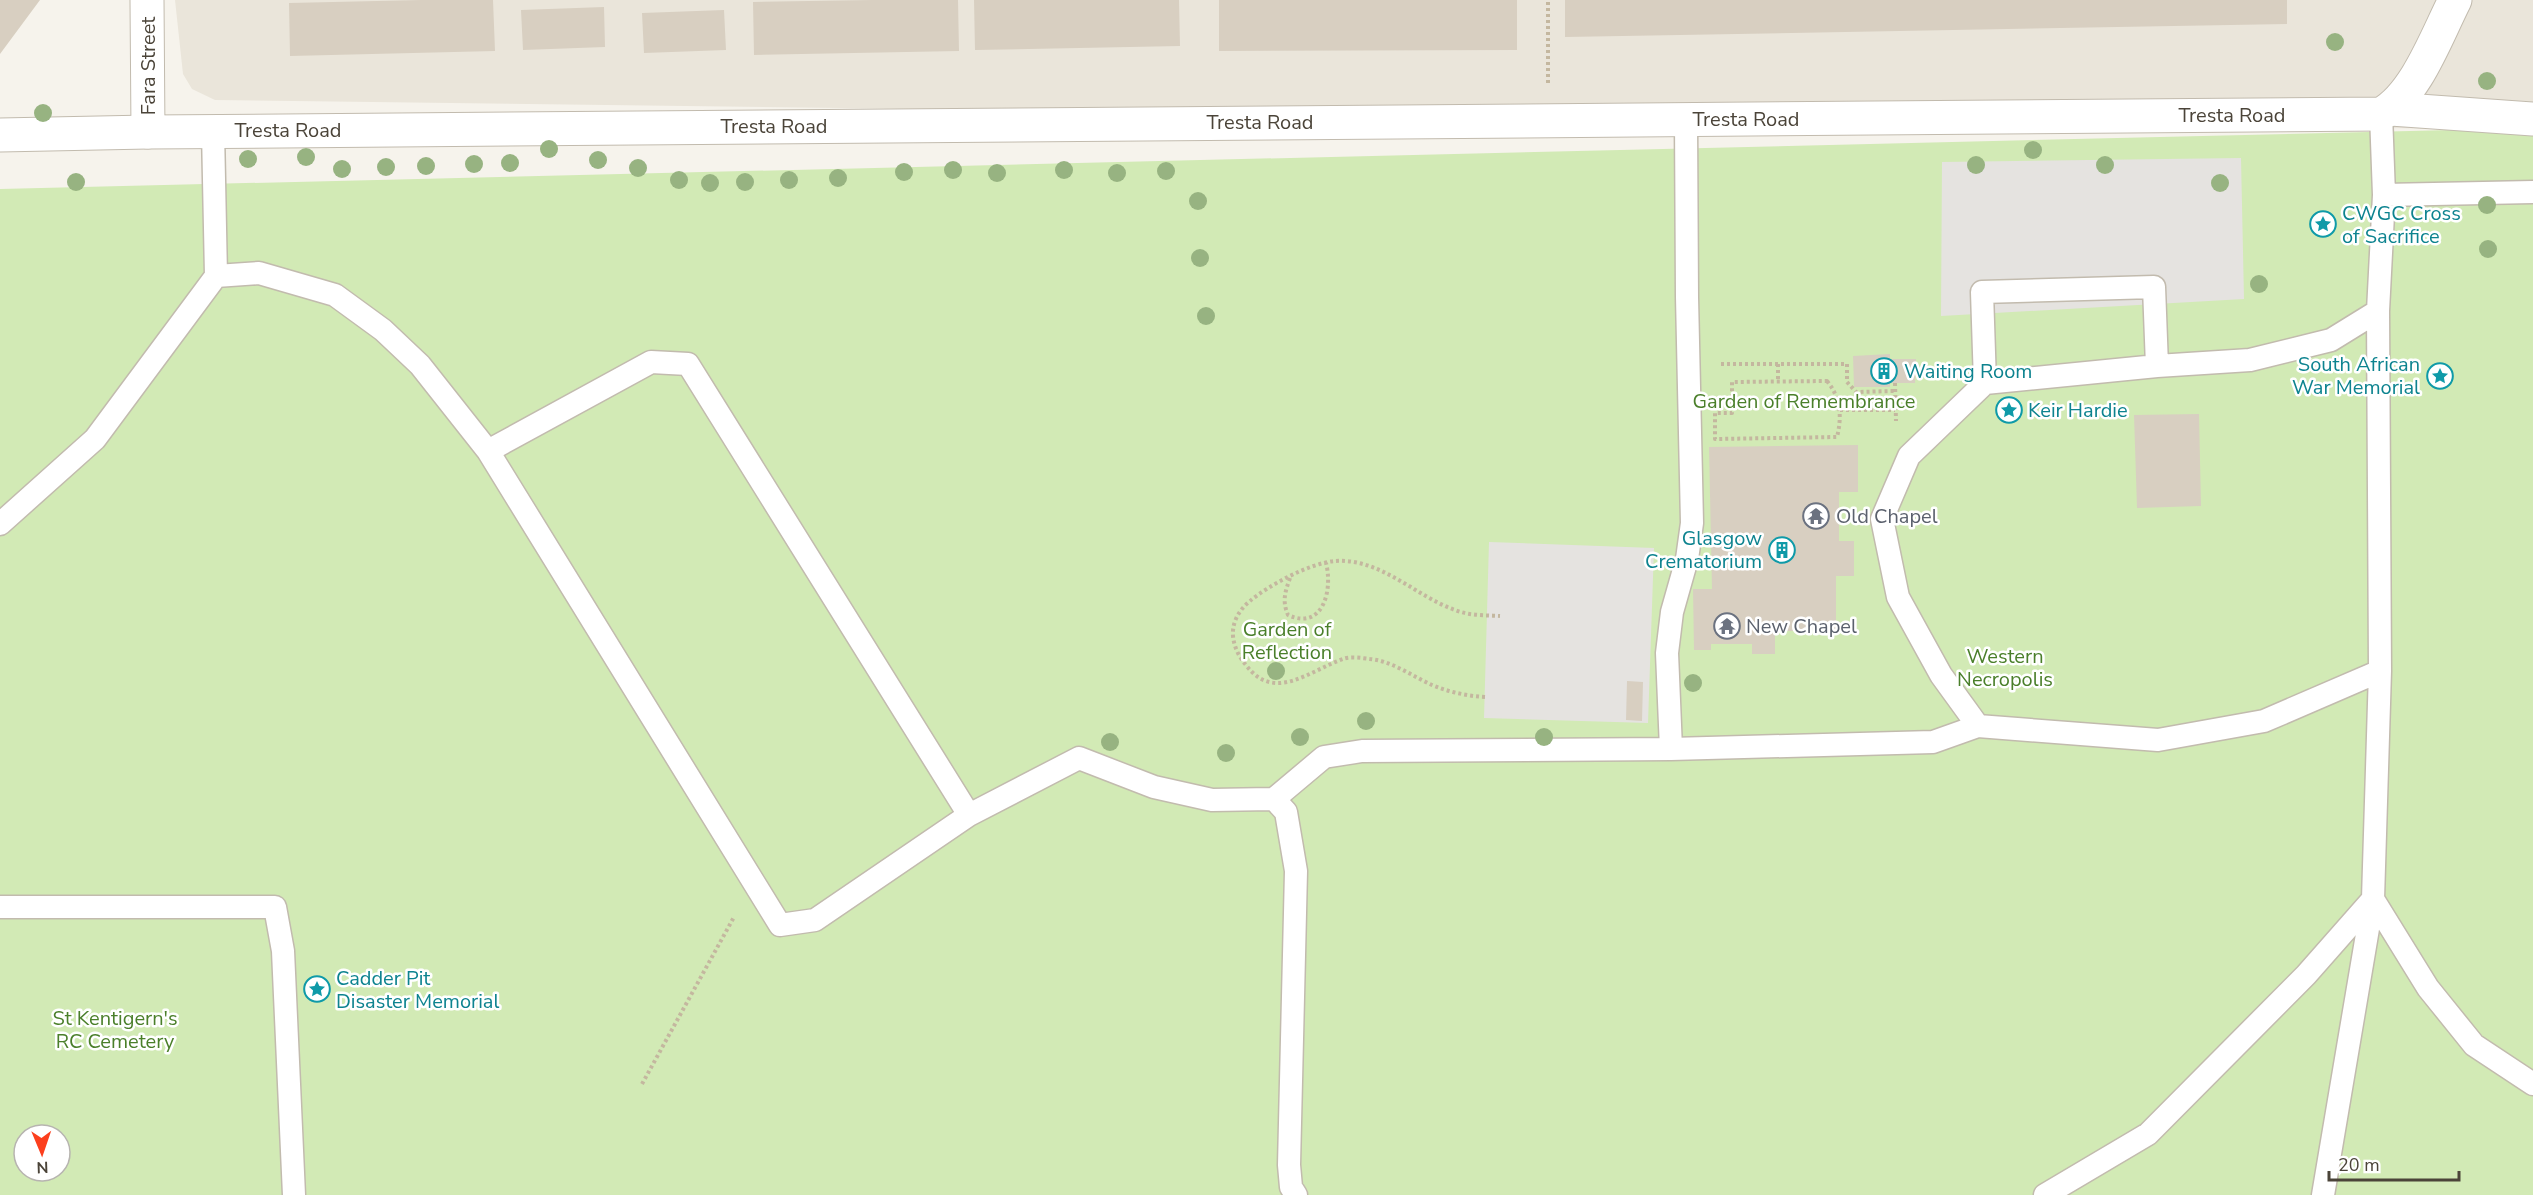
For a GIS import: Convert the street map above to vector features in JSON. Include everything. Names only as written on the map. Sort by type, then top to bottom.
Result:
[{"type":"street","name":"Fara Street","points":[[147,0],[148,132]]},
{"type":"street","points":[[2386,112],[2400,101],[2414,79],[2455,0]]},
{"type":"street","name":"Tresta Road","points":[[0,135],[213,131],[1686,120],[2386,112],[2533,119]]},
{"type":"lane","points":[[2323,1195],[2373,899],[2380,671],[2378,311],[2386,112]]},
{"type":"lane","points":[[1671,749],[1667,653],[1672,612],[1687,559],[1692,524],[1686,120]]},
{"type":"lane","points":[[0,524],[95,439],[216,276],[213,131]]},
{"type":"lane","points":[[2384,195],[2533,192]]},
{"type":"lane","points":[[216,276],[259,273],[335,295],[383,330],[420,365],[488,451],[780,925],[815,920],[969,815],[1079,758],[1154,787],[1212,800],[1274,799],[1324,757],[1362,751],[1671,749],[1934,742],[1978,726],[2158,740],[2264,721],[2380,671]]},
{"type":"lane","points":[[1985,383],[1982,292],[2154,286],[2157,366]]},
{"type":"lane","points":[[1978,726],[1941,675],[1898,597],[1882,519],[1909,456],[1985,383],[2157,366],[2250,360],[2331,340],[2378,311]]},
{"type":"lane","points":[[488,451],[651,362],[688,364],[969,815]]},
{"type":"lane","points":[[1274,799],[1286,812],[1296,871],[1289,1165],[1291,1188],[1296,1195]]},
{"type":"lane","points":[[2373,899],[2428,988],[2474,1045],[2533,1084]]},
{"type":"lane","points":[[2045,1195],[2148,1134],[2306,975],[2373,899]]},
{"type":"lane","points":[[0,907],[275,907],[283,951],[294,1195]]},
{"type":"path","points":[[1548,0],[1548,120]]},
{"type":"path","points":[[1710,364],[1847,364],[1847,382],[1856,393],[1895,391]]},
{"type":"path","points":[[1778,364],[1778,381]]},
{"type":"path","points":[[1713,407],[1716,439],[1837,437],[1840,410],[1837,398],[1827,381],[1732,382],[1732,413],[1715,413]]},
{"type":"path","points":[[1840,410],[1895,410]]},
{"type":"path","points":[[1738,439],[1738,447]]},
{"type":"path","points":[[1290,577],[1284,595],[1288,615],[1298,620],[1309,619],[1318,613],[1327,596],[1329,575],[1326,563]]},
{"type":"path","points":[[1485,697],[1468,696],[1434,686],[1382,661],[1369,658],[1345,658],[1294,681],[1275,684],[1253,675],[1238,655],[1233,636],[1236,618],[1241,608],[1264,590],[1326,563],[1356,563],[1388,573],[1426,597],[1455,611],[1472,615],[1500,616]]},
{"type":"path","points":[[642,1084],[754,882]]},
{"type":"shaded area","points":[[175,0],[2533,0],[2533,128],[2464,129],[215,100],[192,89],[183,74]]},
{"type":"shaded area","points":[[2241,158],[2244,299],[1941,316],[1942,162]]},
{"type":"shaded area","points":[[1489,542],[1654,548],[1648,723],[1484,718]]},
{"type":"green space","name":"Western Necropolis","points":[[2533,128],[2533,1195],[0,1195],[0,189]]},
{"type":"building","points":[[0,0],[40,0],[0,54]]},
{"type":"building","points":[[493,0],[495,51],[290,56],[289,3]]},
{"type":"building","points":[[958,0],[959,51],[754,55],[753,2]]},
{"type":"building","points":[[974,0],[1179,0],[1180,46],[975,50]]},
{"type":"building","points":[[1219,0],[1517,0],[1517,50],[1219,51]]},
{"type":"building","points":[[1565,0],[2287,0],[2287,24],[1565,37]]},
{"type":"building","points":[[604,7],[605,47],[523,50],[521,10]]},
{"type":"building","points":[[724,10],[726,50],[644,53],[642,13]]},
{"type":"building","name":"Waiting Room","points":[[1890,354],[1890,359],[1916,359],[1915,383],[1890,383],[1890,387],[1854,387],[1853,356]]},
{"type":"building","points":[[2199,414],[2201,506],[2137,508],[2134,415]]},
{"type":"building","name":"Glasgow Crematorium","points":[[1858,445],[1858,492],[1839,492],[1839,541],[1854,541],[1854,576],[1836,576],[1836,631],[1775,631],[1775,654],[1752,654],[1752,644],[1711,644],[1711,650],[1694,650],[1693,589],[1712,589],[1709,447]]},
{"type":"building","points":[[1627,681],[1643,682],[1642,721],[1626,720]]},
{"type":"place","name":"CWGC Cross of Sacrifice","points":[[2323,224]]},
{"type":"place","name":"Waiting Room","points":[[1884,371]]},
{"type":"place","name":"South African War Memorial","points":[[2440,376]]},
{"type":"place","name":"Keir Hardie","points":[[2009,410]]},
{"type":"place","name":"Old Chapel","points":[[1816,516]]},
{"type":"place","name":"Glasgow Crematorium","points":[[1782,550]]},
{"type":"place","name":"New Chapel","points":[[1727,626]]},
{"type":"place","name":"Cadder Pit Disaster Memorial","points":[[317,989]]},
{"type":"park label","name":"Garden of Remembrance","points":[[1804,401]]},
{"type":"park label","name":"Garden of Reflection","points":[[1287,640]]},
{"type":"park label","name":"St Kentigern's RC Cemetery","points":[[115,1030]]}]
